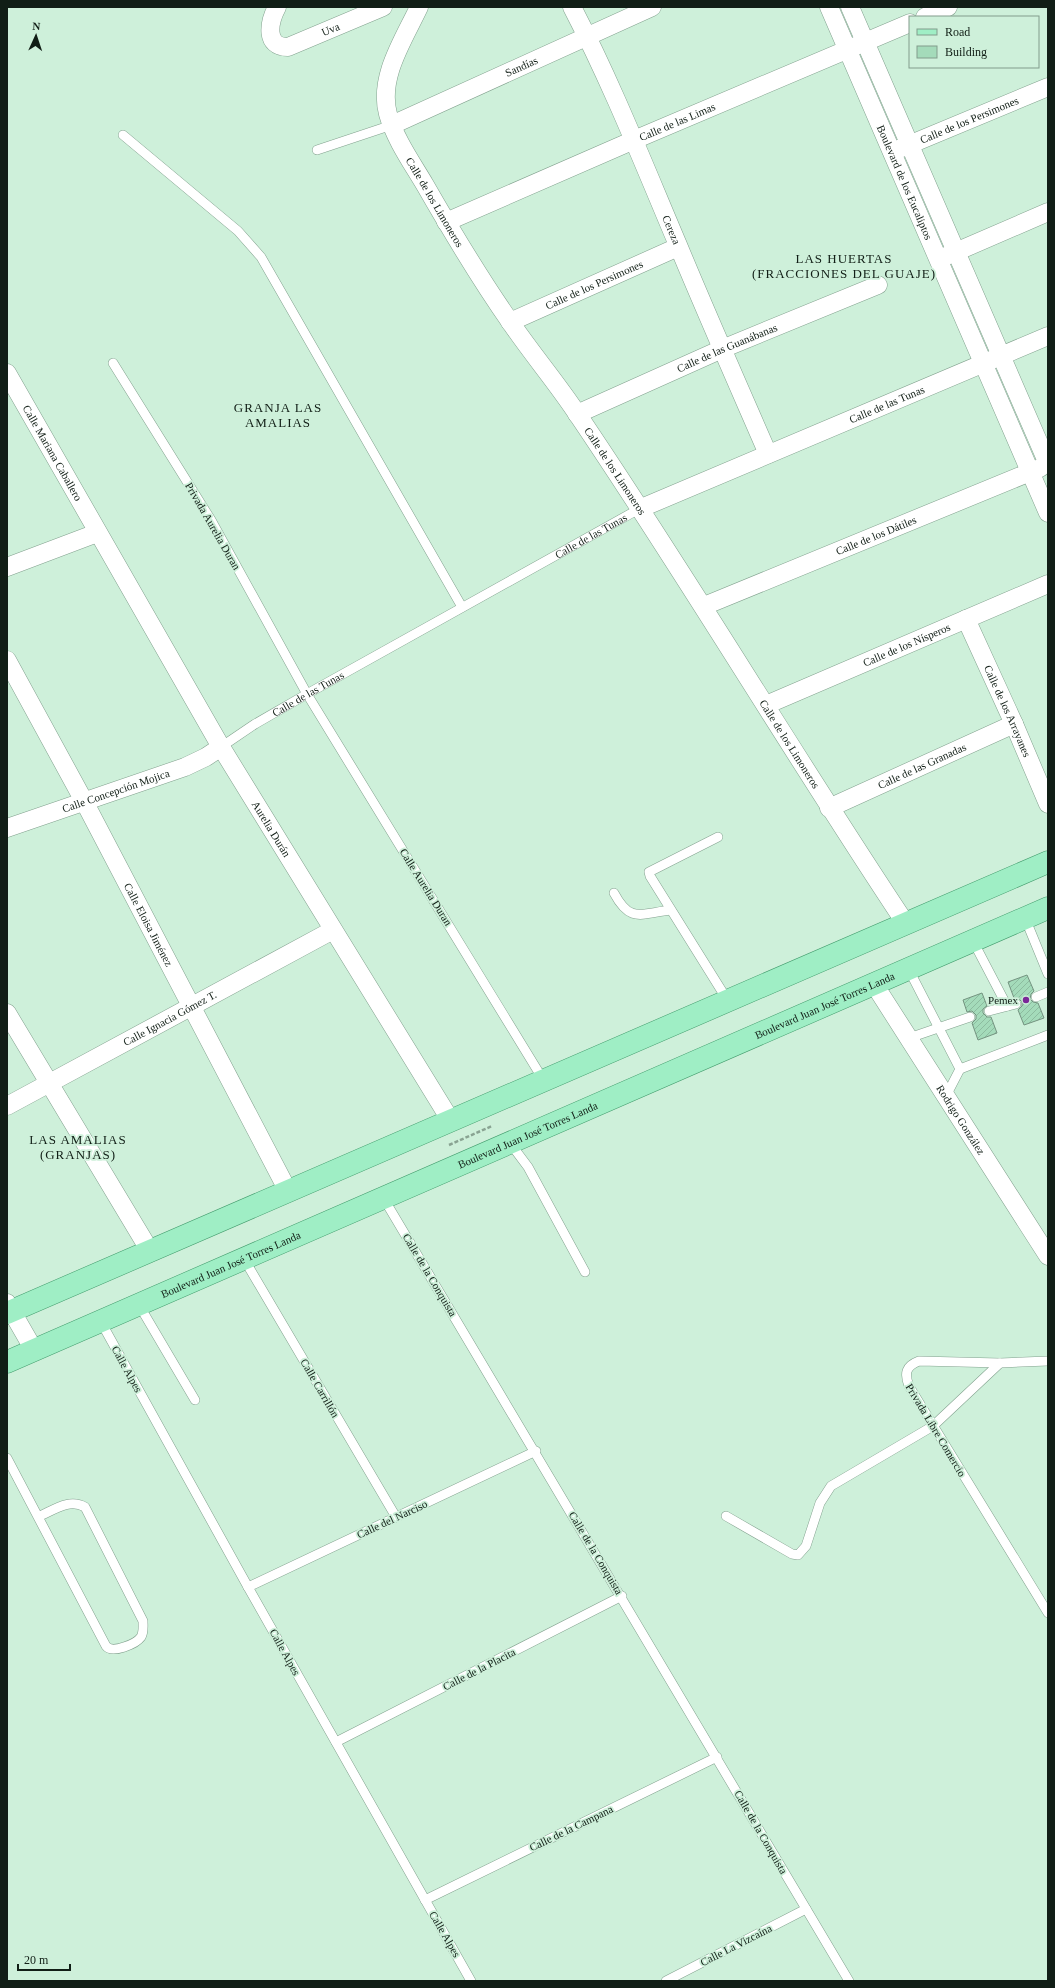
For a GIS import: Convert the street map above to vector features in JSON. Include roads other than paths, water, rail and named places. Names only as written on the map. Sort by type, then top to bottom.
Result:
[{"type":"main road","points":[[8,1309],[150,1251],[1048,862]]},
{"type":"main road","name":"Boulevard Juan José Torres Landa","points":[[7,1362],[384,1199],[1048,908]]},
{"type":"street","name":"Uva","points":[[277,7],[271,19],[269,31],[274,41],[278,45],[288,47],[383,7]]},
{"type":"street","name":"Calle de los Limoneros","points":[[419,7],[389,72],[386,84],[387,111],[392,125],[446,222],[510,322],[577,414],[639,510],[704,606],[829,808],[906,924]]},
{"type":"street","name":"Cereza","points":[[572,7],[587,35],[634,140],[678,247],[768,454]]},
{"type":"street","name":"Sandías","points":[[392,125],[587,35],[652,7]]},
{"type":"street","name":"Boulevard de los Eucaliptos","points":[[829,7],[982,364],[1048,513]]},
{"type":"street","name":"Boulevard de los Eucaliptos","points":[[850,7],[1048,464]]},
{"type":"street","points":[[927,16],[948,7]]},
{"type":"street","name":"Calle de las Limas","points":[[446,222],[634,140],[909,24]]},
{"type":"street","name":"Calle de los Persimones","points":[[891,152],[1048,87]]},
{"type":"street","points":[[937,260],[1048,212]]},
{"type":"street","name":"Calle de los Persimones","points":[[510,322],[678,247]]},
{"type":"street","name":"Calle de las Guanábanas","points":[[577,414],[722,349],[878,285]]},
{"type":"street","name":"Calle de las Tunas","points":[[639,510],[1048,336]]},
{"type":"street","name":"Calle Mariana Caballero","points":[[7,373],[97,533]]},
{"type":"street","name":"Calle de los Dátiles","points":[[704,606],[1048,464]]},
{"type":"street","points":[[7,567],[97,533]]},
{"type":"street","name":"Aurelia Durán","points":[[97,533],[221,747],[451,1121]]},
{"type":"street","name":"Calle de los Nísperos","points":[[766,705],[1048,584]]},
{"type":"street","name":"Calle de los Arrayanes","points":[[966,619],[1014,724],[1048,804]]},
{"type":"street","name":"Calle Eloisa Jiménez","points":[[7,660],[85,803],[288,1191]]},
{"type":"street","name":"Calle de las Granadas","points":[[829,808],[1014,724]]},
{"type":"street","name":"Calle Concepción Mojica","points":[[7,828],[85,803],[185,767],[206,757],[221,747]]},
{"type":"street","name":"Calle Ignacia Gómez T.","points":[[7,1106],[334,930]]},
{"type":"street","name":"Rodrigo González","points":[[874,984],[1048,1256]]},
{"type":"street","points":[[7,1013],[150,1251]]},
{"type":"street","points":[[8,1309],[34,1350]]},
{"type":"lane","points":[[317,150],[392,125]]},
{"type":"lane","points":[[123,135],[238,231],[261,257],[462,607]]},
{"type":"lane","name":"Privada Aurelia Duran","points":[[113,363],[211,520],[307,694]]},
{"type":"lane","name":"Calle de las Tunas","points":[[221,747],[255,724],[307,694],[639,510]]},
{"type":"lane","name":"Calle Aurelia Duran","points":[[307,694],[544,1081]]},
{"type":"lane","points":[[718,837],[649,872],[670,910],[728,1001]]},
{"type":"lane","points":[[614,893],[621,906],[628,912],[639,914],[670,910]]},
{"type":"lane","points":[[1025,918],[1048,974]]},
{"type":"lane","points":[[973,941],[1011,1005],[989,1010]]},
{"type":"lane","points":[[909,970],[960,1069]]},
{"type":"lane","points":[[1036,997],[1048,992]]},
{"type":"lane","points":[[909,1038],[970,1017]]},
{"type":"lane","points":[[946,1096],[960,1069],[1048,1035]]},
{"type":"lane","points":[[510,1143],[528,1167],[585,1272]]},
{"type":"lane","name":"Calle de la Conquista","points":[[384,1199],[536,1451],[849,1981]]},
{"type":"lane","name":"Calle Carrillón","points":[[244,1259],[396,1518]]},
{"type":"lane","points":[[139,1305],[195,1400]]},
{"type":"lane","name":"Calle Alpes","points":[[101,1322],[248,1587],[471,1981]]},
{"type":"lane","name":"Privada Libre Comercio","points":[[1048,1361],[1000,1363],[919,1361],[910,1364],[906,1370],[906,1378],[909,1386],[1048,1613]]},
{"type":"lane","points":[[726,1516],[792,1554],[798,1555],[806,1546],[820,1503],[831,1486],[933,1426],[1000,1363]]},
{"type":"lane","name":"Calle del Narciso","points":[[248,1587],[536,1451]]},
{"type":"lane","points":[[7,1458],[38,1517],[108,1649],[117,1650],[138,1640],[143,1633],[143,1621],[85,1507],[77,1502],[68,1504],[38,1517]]},
{"type":"lane","name":"Calle de la Placita","points":[[336,1742],[622,1596]]},
{"type":"lane","name":"Calle de la Campana","points":[[425,1900],[717,1756]]},
{"type":"lane","name":"Calle La Vizcaína","points":[[666,1981],[806,1909]]},
{"type":"place","name":"Pemex","points":[[1026,1000]]},
{"type":"district","name":"LAS HUERTAS (FRACCIONES DEL GUAJE)","points":[[844,266]]},
{"type":"district","name":"GRANJA LAS AMALIAS","points":[[278,414]]},
{"type":"district","name":"LAS AMALIAS (GRANJAS)","points":[[78,1146]]}]
